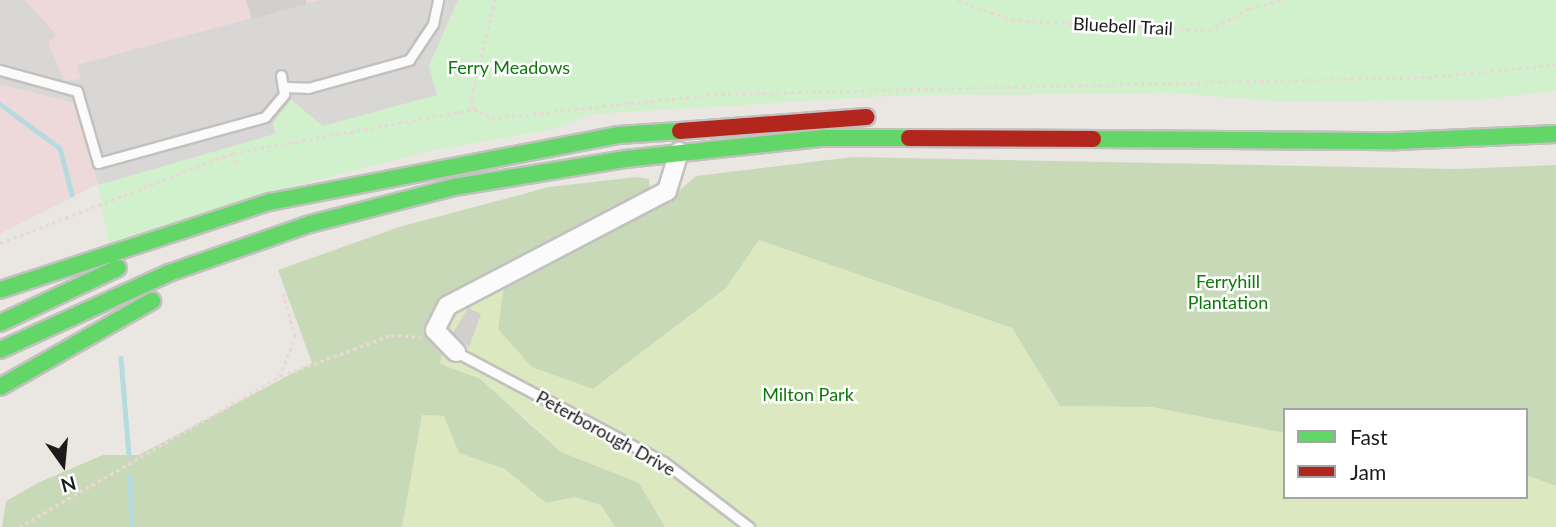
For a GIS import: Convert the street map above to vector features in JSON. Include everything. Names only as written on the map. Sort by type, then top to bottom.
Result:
[{"type":"highway","points":[[0,290],[270,202],[453,164],[618,135],[819,116],[889,117]]},
{"type":"highway","points":[[1169,120],[1407,123],[1502,117]]},
{"type":"highway","points":[[0,350],[248,243],[454,187],[679,152],[882,137],[1398,141],[1556,134]]},
{"type":"highway","points":[[0,323],[175,245],[453,164]]},
{"type":"highway","points":[[0,387],[174,290],[454,187]]},
{"type":"street","points":[[456,352],[438,340],[435,330],[447,306],[667,191],[679,152]]},
{"type":"lane","points":[[285,87],[308,88],[409,60],[433,24],[438,0]]},
{"type":"lane","points":[[0,70],[78,91],[98,163],[265,117],[278,107],[285,87],[281,75]]},
{"type":"lane","name":"Peterborough Drive","points":[[456,352],[664,461],[749,527]]},
{"type":"path","points":[[474,109],[471,98],[495,0]]},
{"type":"path","name":"Bluebell Trail","points":[[958,0],[1013,20],[1209,30],[1250,8],[1284,0]]},
{"type":"path","points":[[0,243],[233,153],[474,109],[491,118],[721,94],[1428,77],[1556,65]]},
{"type":"path","points":[[233,153],[237,167]]},
{"type":"path","points":[[279,377],[295,337],[282,291]]},
{"type":"path","points":[[19,527],[279,377],[391,335],[438,340]]},
{"type":"shaded area","points":[[0,0],[458,0],[0,234]]},
{"type":"shaded area","points":[[0,0],[25,0],[56,35],[48,42],[64,81],[81,79],[77,65],[320,0],[458,0],[429,66],[437,95],[323,126],[291,100],[273,123],[275,134],[98,185],[76,103],[0,84]]},
{"type":"green space","name":"Ferry Meadows","points":[[458,0],[1556,0],[1556,91],[1475,100],[1286,102],[1174,93],[907,95],[592,114],[554,129],[429,151],[291,187],[109,244],[98,185],[275,134],[272,123],[290,99],[437,95],[429,66]]},
{"type":"green space","name":"Ferryhill Plantation","points":[[853,157],[1456,169],[1556,165],[1556,486],[1528,476],[1528,408],[1283,408],[1283,433],[1152,407],[1060,406],[1012,328],[759,240],[726,288],[593,389],[532,367],[498,329],[505,280],[448,316],[440,364],[480,379],[561,452],[639,483],[665,527],[615,527],[601,505],[575,497],[546,503],[505,469],[459,453],[444,416],[422,415],[402,527],[2,527],[6,501],[40,482],[103,455],[139,455],[312,363],[278,270],[399,227],[549,187],[636,177],[649,179],[650,193],[674,195],[696,176]]},
{"type":"green space","name":"Milton Park","points":[[759,240],[1012,328],[1060,406],[1152,407],[1283,433],[1283,499],[1528,499],[1528,476],[1556,486],[1556,527],[665,527],[639,483],[561,452],[521,414],[440,364],[448,316],[505,279],[593,389],[726,288]]},
{"type":"green space","points":[[422,415],[444,416],[459,453],[505,469],[546,503],[575,497],[601,505],[615,527],[402,527]]},
{"type":"building","points":[[246,0],[306,0],[306,4],[252,19]]},
{"type":"building","points":[[468,308],[481,314],[469,347],[453,333]]},
{"type":"waterway","points":[[0,104],[60,148],[72,194]]},
{"type":"waterway","points":[[121,358],[129,455]]},
{"type":"waterway","points":[[130,476],[132,527]]},
{"type":"traffic: fast","points":[[0,290],[270,202],[618,135],[680,131]]},
{"type":"traffic: fast","points":[[1093,139],[1398,141],[1556,134]]},
{"type":"traffic: fast","points":[[0,350],[169,273],[310,224],[454,187],[625,159],[823,138],[909,138]]},
{"type":"traffic: fast","points":[[0,323],[118,268]]},
{"type":"traffic: fast","points":[[0,387],[152,301]]},
{"type":"traffic: jam","points":[[680,131],[866,117]]},
{"type":"traffic: jam","points":[[909,138],[1093,139]]}]
